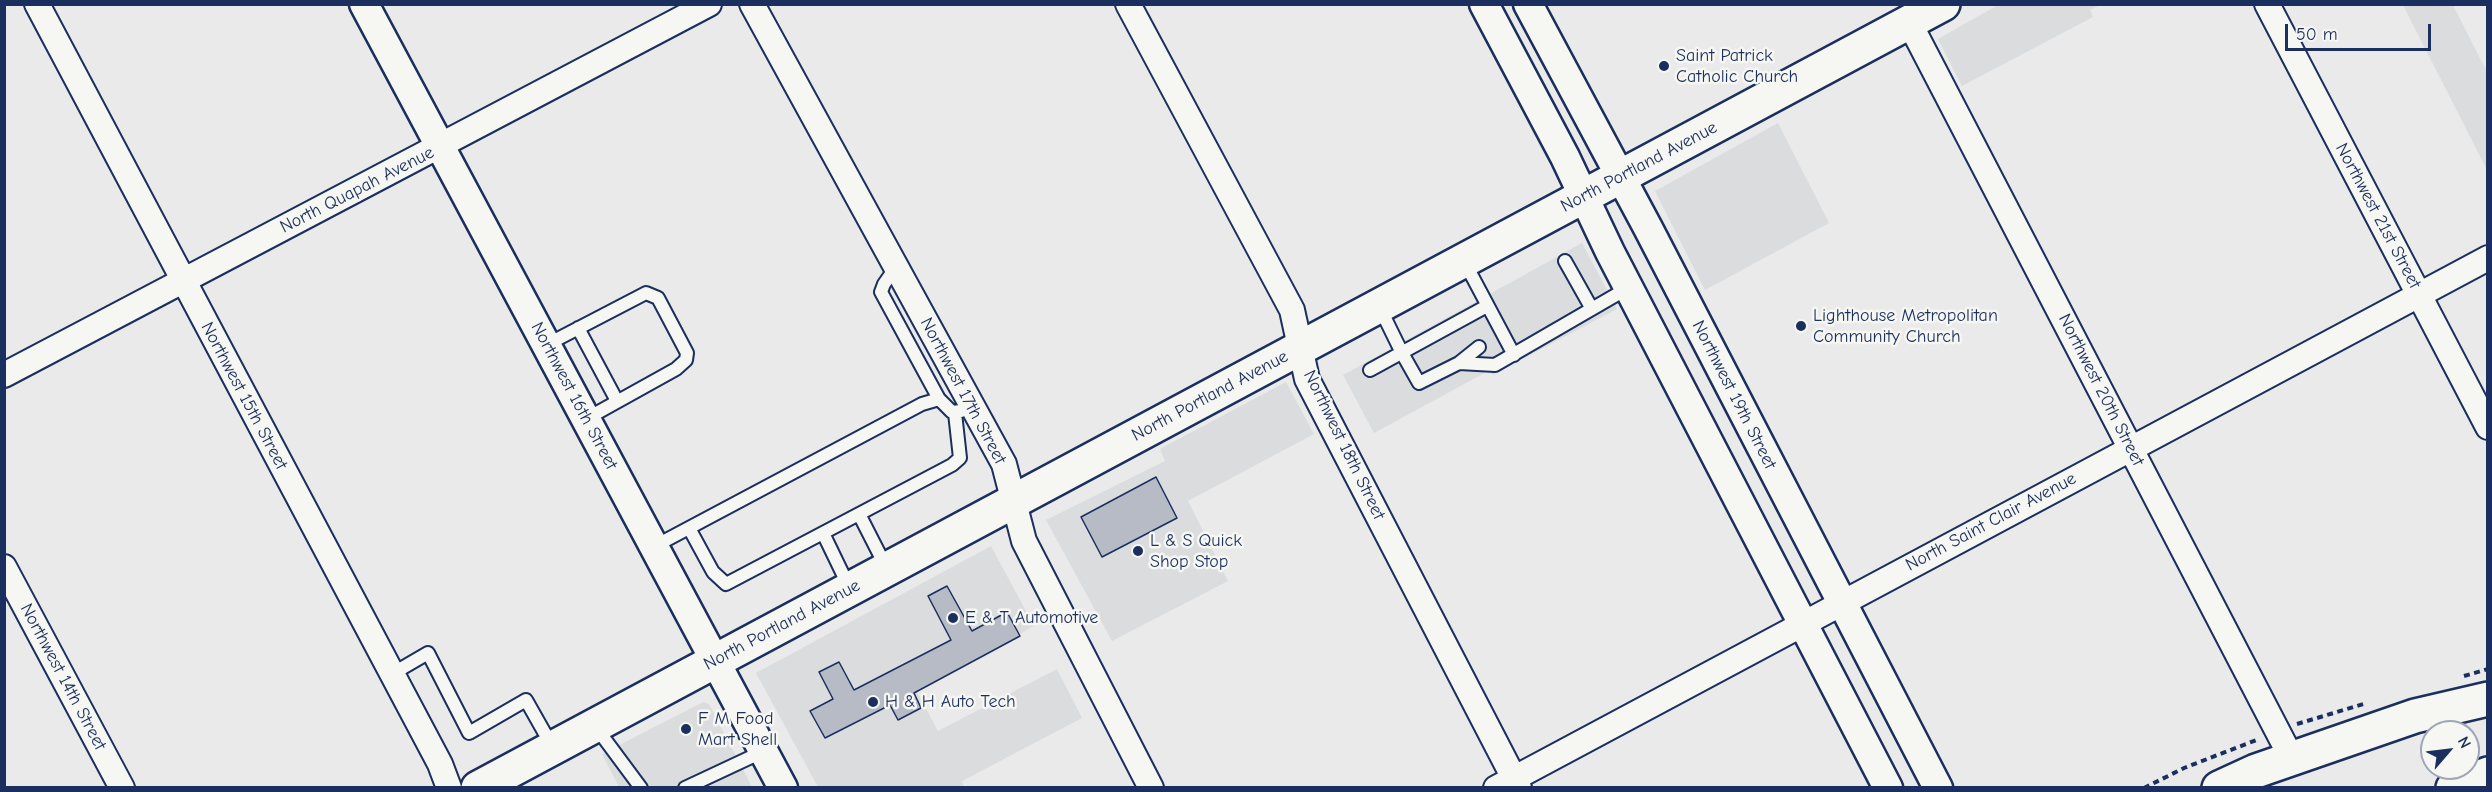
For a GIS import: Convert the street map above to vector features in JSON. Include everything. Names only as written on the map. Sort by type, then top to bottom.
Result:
[{"type":"main road","name":"North Portland Avenue","points":[[478,788],[1943,4]]},
{"type":"main road","points":[[2219,788],[2292,759],[2415,716],[2487,699]]},
{"type":"main road","points":[[2453,788],[2487,774]]},
{"type":"street","name":"Northwest 15th Street","points":[[37,4],[440,764],[449,788]]},
{"type":"street","name":"Northwest 16th Street","points":[[364,4],[439,148],[717,660],[783,788]]},
{"type":"street","name":"North Quapah Avenue","points":[[4,375],[709,4]]},
{"type":"street","name":"Northwest 17th Street","points":[[752,4],[896,267],[964,411],[1004,464],[1023,541],[1151,788]]},
{"type":"street","name":"Northwest 18th Street","points":[[1128,4],[1292,310],[1307,379],[1510,784]]},
{"type":"street","points":[[1484,4],[1888,788]]},
{"type":"street","name":"Northwest 19th Street","points":[[1528,4],[1938,788]]},
{"type":"street","name":"Northwest 21st Street","points":[[2267,4],[2487,427]]},
{"type":"street","name":"Northwest 20th Street","points":[[1910,22],[2292,759]]},
{"type":"street","name":"North Saint Clair Avenue","points":[[1510,784],[1804,623],[2487,258]]},
{"type":"street","name":"Northwest 14th Street","points":[[4,567],[122,788]]},
{"type":"lane","points":[[1459,363],[1495,365],[1502,344],[1487,306],[1464,261]]},
{"type":"lane","points":[[1565,261],[1592,309]]},
{"type":"lane","points":[[689,528],[713,572],[726,584],[952,465],[960,458],[964,411],[939,399],[883,295],[882,287],[896,267]]},
{"type":"lane","points":[[1502,344],[1592,309],[1629,287]]},
{"type":"lane","points":[[546,345],[646,293],[651,293],[658,298],[687,353],[686,360],[676,369],[586,419]]},
{"type":"lane","points":[[1379,306],[1419,383],[1482,352]]},
{"type":"lane","points":[[1370,370],[1487,306]]},
{"type":"lane","points":[[578,328],[617,401]]},
{"type":"lane","points":[[655,546],[922,404],[939,399]]},
{"type":"lane","points":[[859,514],[887,569]]},
{"type":"lane","points":[[823,533],[850,589]]},
{"type":"lane","points":[[392,674],[428,653],[470,733],[526,700],[553,748]]},
{"type":"lane","points":[[595,725],[641,788]]},
{"type":"lane","points":[[685,788],[764,751]]},
{"type":"path","points":[[2144,788],[2184,768],[2256,739]]},
{"type":"shaded area","points":[[1998,5],[2100,5],[2090,10],[2093,17],[1962,86],[1938,39]]},
{"type":"shaded area","points":[[2403,5],[2453,5],[2487,72],[2487,170]]},
{"type":"shaded area","points":[[1778,123],[1829,223],[1705,290],[1655,191]]},
{"type":"shaded area","points":[[1582,243],[1617,309],[1492,375],[1490,370],[1374,433],[1343,375]]},
{"type":"shaded area","name":"L & S Quick Shop Stop","points":[[1286,382],[1314,434],[1188,501],[1228,581],[1112,641],[1046,520],[1165,461],[1160,449]]},
{"type":"shaded area","points":[[991,546],[1034,626],[916,690],[938,731],[1057,669],[1082,718],[962,781],[964,787],[818,787],[756,673]]},
{"type":"shaded area","name":"F M Food Mart Shell","points":[[703,702],[709,704],[752,787],[619,787],[602,754]]},
{"type":"building","points":[[1156,477],[1177,518],[1102,557],[1081,517]]},
{"type":"building","points":[[947,586],[972,631],[1007,612],[1020,636],[914,693],[921,708],[898,720],[890,705],[825,738],[810,711],[833,699],[819,672],[839,662],[854,690],[951,640],[928,596]]},
{"type":"place","name":"Saint Patrick Catholic Church","points":[[1664,66]]},
{"type":"place","name":"Lighthouse Metropolitan Community Church","points":[[1801,326]]},
{"type":"place","name":"L & S Quick Shop Stop","points":[[1138,551]]},
{"type":"place","name":"E & T Automotive","points":[[953,618]]},
{"type":"place","name":"H & H Auto Tech","points":[[873,702]]},
{"type":"place","name":"F M Food Mart Shell","points":[[686,729]]}]
